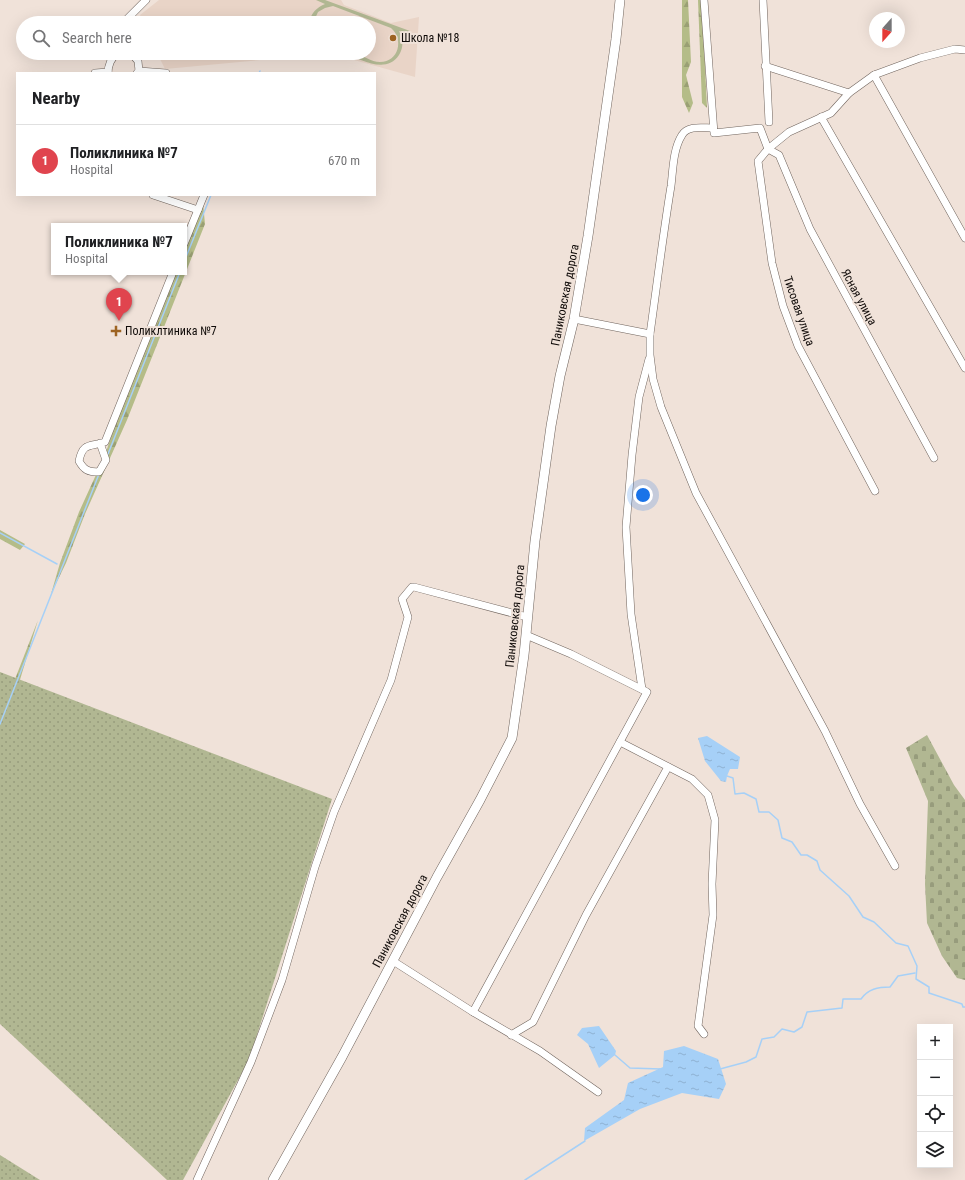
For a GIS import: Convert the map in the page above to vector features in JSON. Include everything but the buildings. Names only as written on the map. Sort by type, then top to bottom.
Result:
[{"type":"street","points":[[130,16],[146,0]]},
{"type":"street","name":"Паниковская дорога","points":[[272,1180],[342,1057],[512,738],[526,635],[535,541],[553,414],[560,376],[574,319],[588,236],[616,39],[620,0]]},
{"type":"street","points":[[704,0],[714,133],[760,128],[768,149],[789,132],[831,113],[849,93],[874,75],[934,53],[955,49],[965,50]]},
{"type":"street","points":[[763,0],[765,66],[769,122]]},
{"type":"street","points":[[108,72],[111,60]]},
{"type":"street","points":[[137,60],[138,72]]},
{"type":"street","points":[[765,66],[849,93]]},
{"type":"street","points":[[874,75],[965,238]]},
{"type":"street","points":[[821,117],[965,368]]},
{"type":"street","points":[[713,128],[689,129],[682,134],[677,149],[663,231],[650,334],[650,355],[653,379],[661,407],[696,493],[825,731],[860,804],[895,866]]},
{"type":"street","name":"Ясная улица","points":[[768,149],[779,155],[810,229],[934,458]]},
{"type":"street","name":"Тисовая улица","points":[[768,149],[758,161],[772,263],[783,306],[798,346],[874,491]]},
{"type":"street","points":[[156,196],[198,210]]},
{"type":"street","points":[[187,237],[204,196]]},
{"type":"street","points":[[100,443],[105,442],[172,275]]},
{"type":"street","points":[[574,319],[650,334]]},
{"type":"street","points":[[642,689],[631,614],[626,527],[639,397],[650,355]]},
{"type":"street","points":[[197,1180],[251,1062],[282,980],[315,867],[334,812],[391,680],[408,617],[402,599],[412,587],[414,587],[527,617]]},
{"type":"street","points":[[473,1012],[647,692],[571,654],[526,635]]},
{"type":"street","points":[[620,742],[692,779],[708,795],[715,820],[712,884],[713,915],[698,1026],[704,1034]]},
{"type":"street","points":[[511,1035],[533,1022],[586,915],[668,767]]},
{"type":"street","points":[[393,960],[473,1012],[540,1051],[598,1092]]},
{"type":"shaded area","name":"Школа №18","points":[[159,0],[341,0],[344,5],[373,16],[140,16]]},
{"type":"shaded area","name":"Школа №18","points":[[376,17],[391,23],[419,17],[415,77],[354,60],[376,60]]},
{"type":"shaded area","points":[[160,60],[260,60],[165,69]]},
{"type":"green space","points":[[316,0],[325,0],[369,16],[359,16],[333,6],[318,12],[316,16],[311,16],[314,11],[325,4]]},
{"type":"green space","points":[[682,0],[688,0],[691,62],[686,75],[693,103],[689,113],[682,97]]},
{"type":"green space","points":[[698,0],[702,0],[707,108],[702,103]]},
{"type":"green space","points":[[376,19],[410,31],[409,34],[399,31],[402,49],[394,61],[380,65],[360,60],[380,62],[392,58],[398,49],[398,44],[395,33],[391,28],[376,22]]},
{"type":"green space","points":[[203,203],[205,224],[187,269],[187,243]]},
{"type":"green space","points":[[174,275],[185,275],[127,420],[85,514],[66,563],[51,594],[60,563],[79,512],[105,455],[122,404]]},
{"type":"green space","points":[[0,530],[25,544],[20,550],[0,539]]},
{"type":"green space","points":[[38,620],[19,683],[3,710]]},
{"type":"green space","points":[[0,672],[332,799],[249,1060],[183,1180],[167,1180],[0,1024]]},
{"type":"green space","points":[[927,735],[954,785],[965,800],[965,980],[957,978],[942,956],[927,923],[925,884],[928,801],[906,748]]},
{"type":"green space","points":[[0,1155],[40,1180],[0,1180]]},
{"type":"water","points":[[707,736],[740,757],[738,769],[730,769],[726,782],[721,781],[705,761],[698,738]]},
{"type":"water","points":[[599,1026],[616,1051],[615,1055],[599,1068],[588,1044],[577,1035],[582,1028]]},
{"type":"water","points":[[684,1046],[718,1059],[726,1084],[719,1099],[682,1093],[640,1109],[584,1141],[585,1128],[624,1100],[628,1083],[663,1067],[664,1051]]},
{"type":"waterway","points":[[187,255],[211,196]]},
{"type":"waterway","points":[[108,454],[179,275]]},
{"type":"waterway","points":[[0,724],[99,474]]},
{"type":"waterway","points":[[0,533],[57,564]]},
{"type":"waterway","points":[[727,776],[733,778],[735,794],[744,793],[756,799],[759,812],[769,812],[778,820],[782,838],[792,842],[801,855],[807,855],[817,861],[820,870],[849,896],[863,917],[874,922],[896,943],[908,946],[917,966],[916,979],[929,987],[929,993],[962,1004],[963,1007],[965,1007]]},
{"type":"waterway","points":[[720,1069],[746,1062],[756,1057],[762,1039],[774,1037],[782,1029],[794,1032],[802,1027],[807,1012],[842,1008],[843,999],[861,999],[874,989],[890,987],[898,976],[915,973]]},
{"type":"waterway","points":[[615,1055],[630,1068],[661,1069]]},
{"type":"waterway","points":[[525,1180],[585,1141]]},
{"type":"place","name":"Школа №18","points":[[393,38]]},
{"type":"place","name":"Поликлиника №7","points":[[119,321]]},
{"type":"place","name":"Поликлтиника №7","points":[[116,331]]}]
